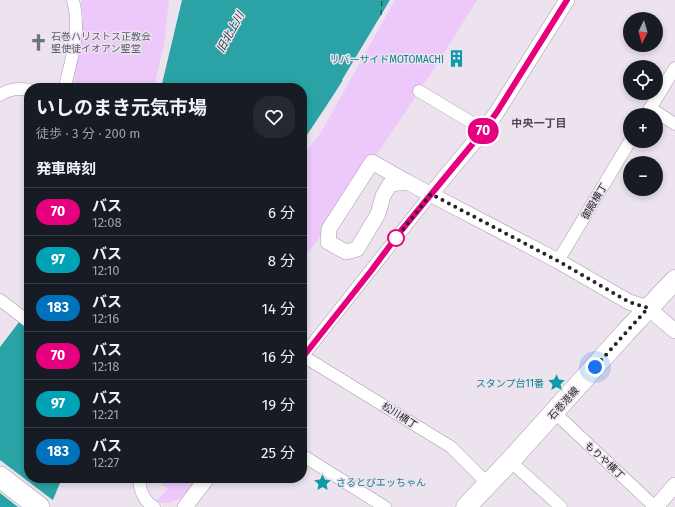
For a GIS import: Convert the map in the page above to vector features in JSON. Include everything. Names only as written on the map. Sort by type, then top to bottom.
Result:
[{"type":"highway","points":[[0,477],[39,507]]},
{"type":"main road","name":"石巻港線","points":[[466,507],[510,461],[675,280]]},
{"type":"street","points":[[66,83],[73,54],[76,28],[75,8],[72,0]]},
{"type":"street","points":[[307,352],[431,194],[484,130],[497,112],[567,0]]},
{"type":"street","points":[[650,108],[675,68]]},
{"type":"street","points":[[0,95],[11,90],[24,89]]},
{"type":"street","points":[[419,91],[484,130]]},
{"type":"street","points":[[663,119],[675,124]]},
{"type":"street","name":"御殿横丁","points":[[558,261],[626,148]]},
{"type":"street","points":[[407,182],[390,184],[383,196],[378,214],[357,249],[346,252],[328,242],[329,229],[372,162],[407,182],[558,261],[629,302],[648,308],[675,331]]},
{"type":"street","points":[[3,302],[24,318]]},
{"type":"street","name":"松川横丁","points":[[307,359],[451,447],[488,484]]},
{"type":"street","name":"もりや横丁","points":[[554,412],[655,507]]},
{"type":"street","points":[[307,458],[385,507]]},
{"type":"street","points":[[510,461],[561,507]]},
{"type":"street","points":[[140,483],[141,492],[150,505],[154,507]]},
{"type":"street","points":[[185,507],[202,483]]},
{"type":"street","points":[[655,507],[675,485]]},
{"type":"shaded area","points":[[81,0],[169,0],[164,44],[155,83],[74,83],[83,18]]},
{"type":"shaded area","points":[[395,0],[477,0],[436,66],[307,254],[307,150],[320,134]]},
{"type":"shaded area","points":[[161,483],[196,483],[186,494],[176,501],[163,503],[155,502],[168,489]]},
{"type":"water","name":"旧北上川","points":[[182,0],[390,0],[348,72],[307,134],[307,83],[162,83]]},
{"type":"water","points":[[24,316],[24,483],[60,483],[50,507],[0,507],[0,347]]},
{"type":"pier","points":[[390,0],[392,0],[370,39],[344,81],[342,80]]},
{"type":"pier","points":[[0,460],[24,478],[24,483],[30,483],[54,501],[52,507],[18,507],[0,493]]},
{"type":"ferry route","points":[[381,15],[382,0]]},
{"type":"bus line","name":"70","points":[[307,352],[400,232],[484,130],[497,112],[567,0]]},
{"type":"place","name":"石巻ハリストス正教会 聖使徒イオアン聖堂","points":[[38,42]]},
{"type":"place","name":"リバーサイドMOTOMACHI","points":[[457,59]]},
{"type":"place","name":"スタンプ台11番","points":[[557,383]]},
{"type":"place","name":"さるとびエッちゃん","points":[[323,482]]},
{"type":"district","name":"中央一丁目","points":[[539,123]]},
{"type":"route","points":[[396,238],[393,242],[431,194],[558,261],[629,302],[648,308],[595,367]]}]
